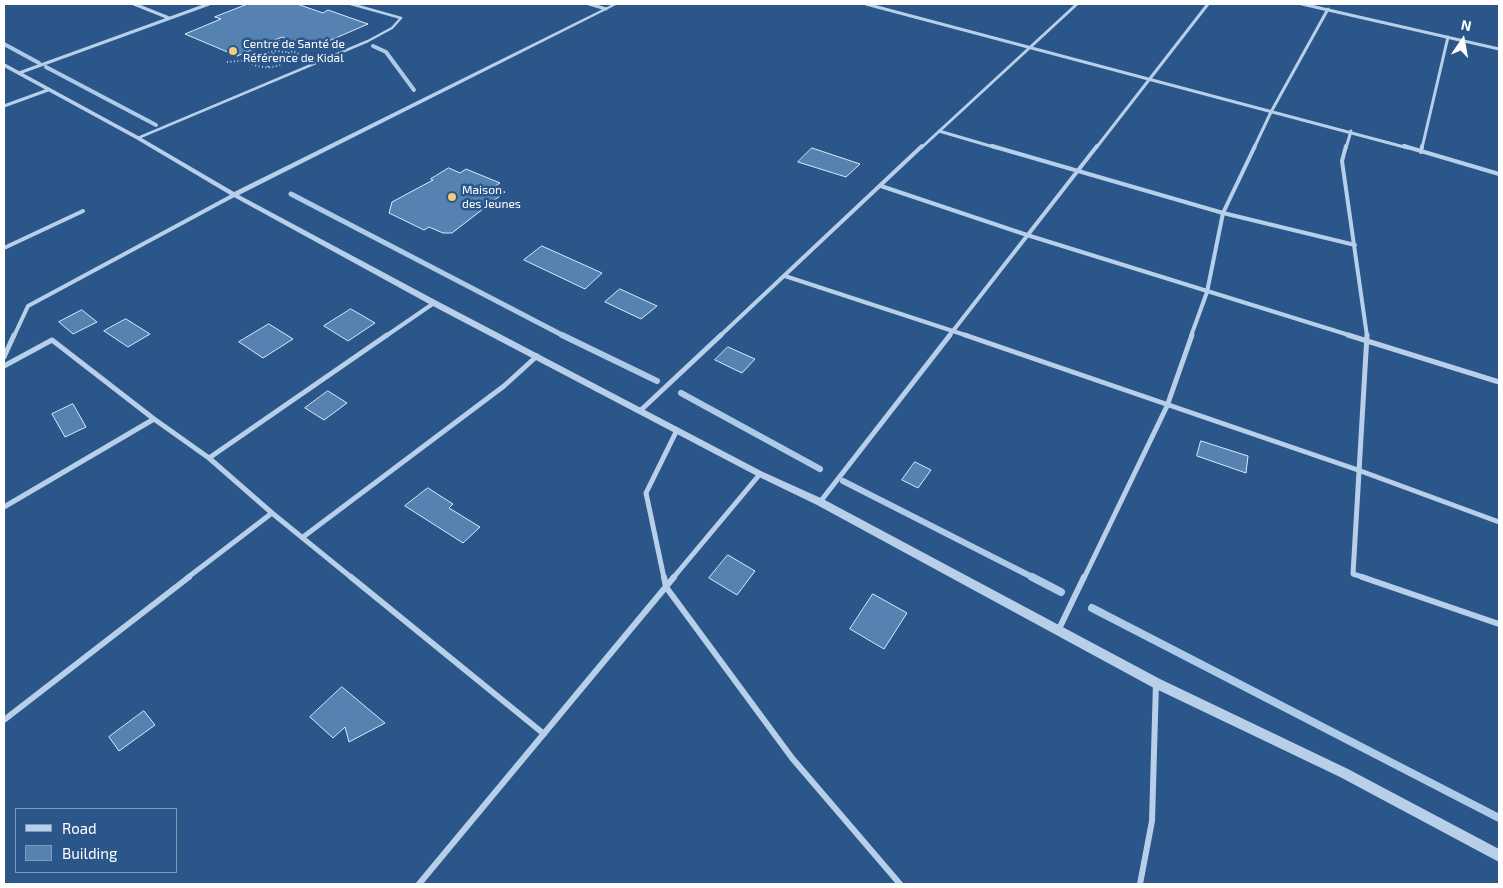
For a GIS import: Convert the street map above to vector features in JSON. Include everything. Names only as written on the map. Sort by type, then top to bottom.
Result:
[{"type":"street","points":[[134,4],[169,18]]},
{"type":"street","points":[[19,73],[209,4]]},
{"type":"street","points":[[590,4],[606,9]]},
{"type":"street","points":[[4,356],[28,306],[234,195],[616,4]]},
{"type":"street","points":[[867,4],[1271,112],[1351,131],[1499,174]]},
{"type":"street","points":[[641,410],[1028,47],[1077,4]]},
{"type":"street","points":[[820,502],[1148,78],[1208,4]]},
{"type":"street","points":[[1302,4],[1499,49]]},
{"type":"street","points":[[1058,631],[1167,406],[1207,292],[1223,214],[1271,112],[1328,10]]},
{"type":"street","points":[[1421,152],[1448,37]]},
{"type":"street","points":[[4,65],[138,138],[234,195],[434,303],[760,474],[820,502],[1156,683],[1344,773],[1499,856]]},
{"type":"street","points":[[4,106],[48,90]]},
{"type":"street","points":[[939,131],[1223,214],[1354,245]]},
{"type":"street","points":[[1351,131],[1342,162],[1368,341],[1358,470],[1353,574],[1499,624]]},
{"type":"street","points":[[881,186],[1027,235],[1499,382]]},
{"type":"street","points":[[4,248],[83,211]]},
{"type":"street","points":[[785,276],[953,331],[1358,470],[1499,522]]},
{"type":"street","points":[[209,458],[434,303]]},
{"type":"street","points":[[4,366],[52,340],[154,419],[209,458],[272,513],[544,734]]},
{"type":"street","points":[[303,537],[504,386],[536,356]]},
{"type":"street","points":[[4,507],[154,419]]},
{"type":"street","points":[[677,430],[646,493],[666,588],[792,758],[900,884]]},
{"type":"street","points":[[418,884],[760,474]]},
{"type":"street","points":[[4,720],[272,513]]},
{"type":"street","points":[[1140,884],[1152,821],[1156,683]]},
{"type":"lane","points":[[138,138],[368,41],[392,28],[401,18],[351,4]]},
{"type":"path","points":[[261,87],[280,39]]},
{"type":"path","points":[[227,62],[252,60],[263,53],[275,51],[286,52],[291,55],[288,60],[268,68],[256,67],[250,63],[252,60]]},
{"type":"building","points":[[248,4],[297,4],[323,13],[328,10],[368,24],[310,49],[282,37],[237,56],[185,34],[221,19],[215,17]]},
{"type":"building","points":[[812,148],[860,164],[846,177],[798,162]]},
{"type":"building","points":[[449,168],[460,173],[466,169],[500,183],[494,187],[505,192],[452,233],[443,233],[429,227],[424,230],[389,213],[392,202],[433,180],[431,179]]},
{"type":"building","points":[[542,246],[602,273],[585,289],[524,260]]},
{"type":"building","points":[[620,289],[657,306],[641,319],[605,302]]},
{"type":"building","points":[[351,309],[375,323],[348,341],[324,326]]},
{"type":"building","points":[[82,310],[97,322],[73,334],[59,322]]},
{"type":"building","points":[[126,319],[150,334],[128,347],[104,331]]},
{"type":"building","points":[[269,324],[293,339],[263,358],[239,342]]},
{"type":"building","points":[[728,347],[755,359],[742,373],[715,360]]},
{"type":"building","points":[[328,391],[347,403],[324,420],[305,408]]},
{"type":"building","points":[[73,404],[86,427],[65,437],[52,414]]},
{"type":"building","points":[[1201,441],[1248,456],[1246,473],[1197,456]]},
{"type":"building","points":[[915,462],[931,470],[918,488],[902,480]]},
{"type":"building","points":[[428,488],[453,504],[449,508],[480,527],[463,543],[405,506]]},
{"type":"building","points":[[728,555],[755,571],[737,595],[709,578]]},
{"type":"building","points":[[873,594],[907,613],[884,649],[850,629]]},
{"type":"building","points":[[342,687],[385,723],[349,742],[345,727],[333,738],[310,717]]},
{"type":"building","points":[[144,711],[155,725],[119,751],[109,737]]},
{"type":"waterway","points":[[4,44],[39,63]]},
{"type":"waterway","points":[[373,46],[386,52],[414,90]]},
{"type":"waterway","points":[[46,67],[156,125]]},
{"type":"waterway","points":[[291,194],[563,336]]},
{"type":"waterway","points":[[563,336],[657,381]]},
{"type":"waterway","points":[[681,393],[820,469]]},
{"type":"waterway","points":[[843,481],[1034,578]]},
{"type":"waterway","points":[[1032,577],[1061,592]]},
{"type":"waterway","points":[[1092,608],[1499,818]]},
{"type":"place","name":"Centre de Santé de Référence de Kidal","points":[[233,51]]},
{"type":"place","name":"Maison des Jeunes","points":[[452,197]]}]
